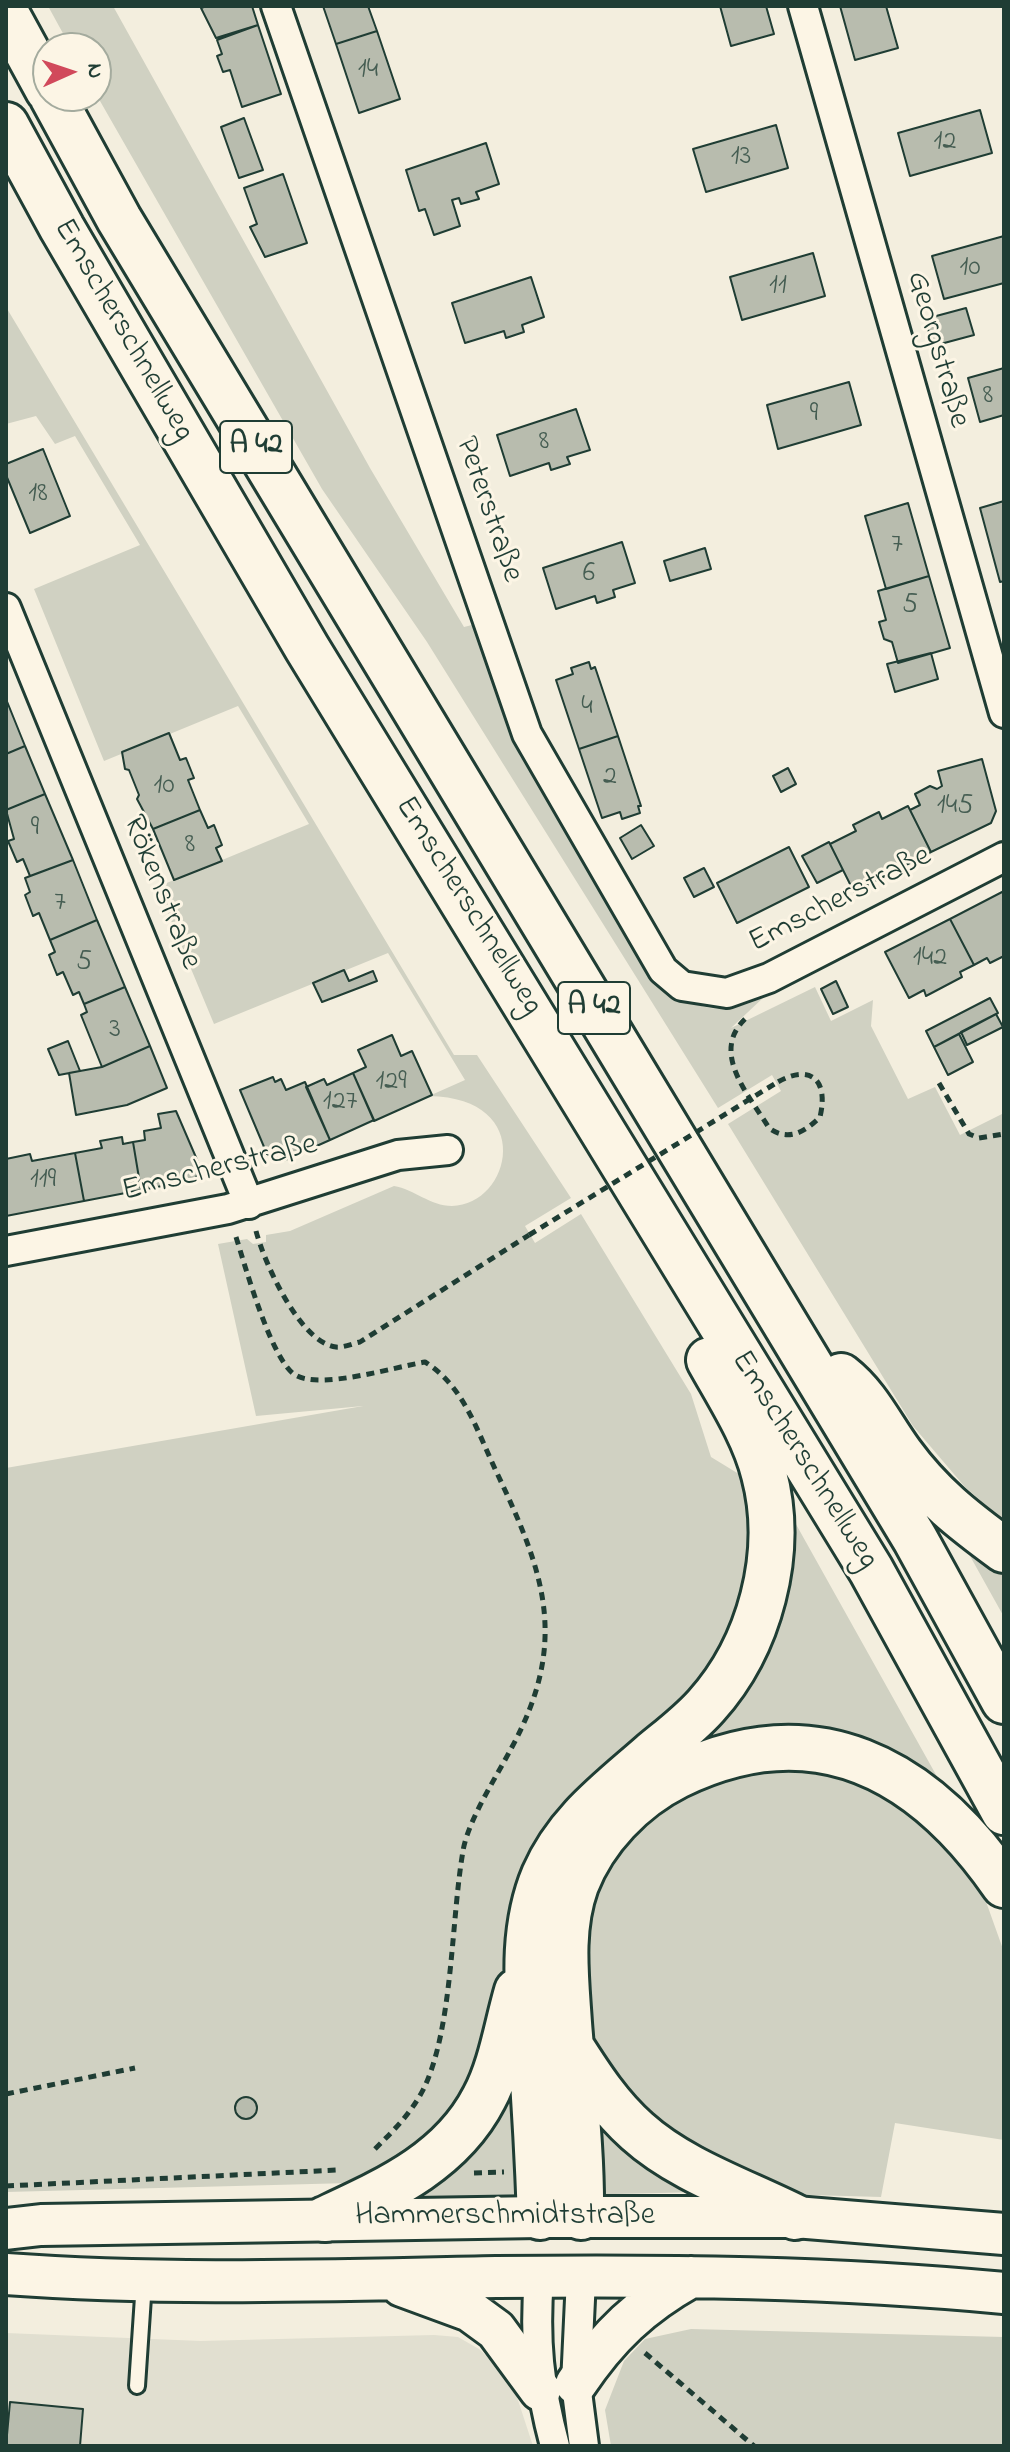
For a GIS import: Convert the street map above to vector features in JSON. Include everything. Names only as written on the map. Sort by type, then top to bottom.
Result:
[{"type":"highway","points":[[6,13],[32,61]]},
{"type":"highway","name":"Emscherschnellweg","points":[[61,112],[143,259],[915,1539],[1004,1701]]},
{"type":"highway","name":"Emscherschnellweg","points":[[6,125],[69,242],[307,648],[871,1570],[1004,1812]]},
{"type":"highway","points":[[325,2219],[400,2184],[459,2137],[486,2096],[526,1962],[530,1919],[544,1875],[566,1835],[594,1802],[706,1706],[756,1626],[768,1570],[770,1526],[764,1475],[747,1432],[688,1319],[672,1241]]},
{"type":"highway","points":[[795,1341],[858,1389],[901,1454],[945,1507],[1004,1550]]},
{"type":"highway","points":[[560,2217],[582,2171],[564,1945],[576,1885],[596,1846],[620,1816],[657,1786],[706,1762],[761,1748],[806,1747],[857,1760],[903,1781],[944,1812],[980,1850],[1004,1885]]},
{"type":"highway","points":[[526,1962],[560,2217]]},
{"type":"highway","points":[[571,2046],[603,2096],[656,2146],[795,2217]]},
{"type":"main road","points":[[539,2278],[560,2217]]},
{"type":"main road","points":[[560,2217],[581,2278]]},
{"type":"main road","name":"Hammerschmidtstraße","points":[[6,2229],[325,2219],[795,2217],[1004,2234]]},
{"type":"main road","name":"Hammerschmidtstraße","points":[[6,2274],[144,2282],[693,2277],[890,2282],[1004,2293]]},
{"type":"main road","points":[[387,2280],[470,2311],[487,2324],[516,2356],[558,2387],[623,2323],[653,2299],[693,2277]]},
{"type":"street","name":"Peterstraße","points":[[276,6],[527,734],[663,970],[682,986],[705,992]]},
{"type":"street","name":"Georgstraße","points":[[803,6],[1004,713]]},
{"type":"street","name":"Rökenstraße","points":[[6,608],[238,1207]]},
{"type":"street","name":"Emscherstraße","points":[[705,992],[727,993],[769,978],[1004,857]]},
{"type":"street","name":"Emscherstraße","points":[[6,1251],[238,1207],[398,1155],[448,1150]]},
{"type":"street","points":[[539,2278],[536,2313],[558,2387],[584,2446]]},
{"type":"street","points":[[555,2446],[558,2387],[581,2278]]},
{"type":"lane","points":[[137,2386],[144,2282]]},
{"type":"path","points":[[262,1253],[300,1320],[317,1338],[336,1347],[360,1342],[529,1235],[776,1083],[804,1071],[813,1076],[822,1095],[820,1117],[800,1132],[789,1136],[778,1135],[769,1128],[732,1066],[729,1049],[733,1035],[751,1014]]},
{"type":"path","points":[[939,1083],[969,1134],[979,1138],[1004,1134]]},
{"type":"path","points":[[238,1207],[258,1304],[280,1356],[296,1376],[316,1380],[425,1362],[454,1385],[533,1551],[543,1595],[548,1634],[541,1675],[527,1718],[463,1847],[438,2048],[423,2089],[402,2123],[363,2160]]},
{"type":"path","points":[[6,2094],[135,2068]]},
{"type":"path","points":[[6,2186],[353,2170]]},
{"type":"shaded area","points":[[48,6],[113,6],[370,468],[464,627],[476,624],[520,756],[655,976],[681,996],[706,1007],[732,1008],[764,997],[731,1028],[815,987],[831,1021],[873,1000],[871,1026],[908,1099],[935,1087],[960,1135],[1004,1113],[1004,1521],[965,1487],[913,1426],[728,1124],[781,1091],[772,1075],[718,1108],[427,642],[322,489],[106,112],[112,112],[112,32],[62,32]]},
{"type":"shaded area","points":[[6,307],[454,1055],[477,1055],[571,1198],[525,1226],[535,1243],[581,1214],[691,1394],[711,1457],[783,1501],[949,1798],[1004,1952],[1004,2140],[895,2123],[881,2197],[703,2192],[395,2199],[350,2183],[6,2192],[6,1468],[363,1406],[256,1416],[218,1244],[247,1239],[253,1244],[266,1242],[266,1235],[290,1231],[394,1186],[444,1205],[472,1201],[488,1189],[499,1171],[503,1151],[499,1131],[486,1114],[463,1101],[429,1096],[465,1080],[388,953],[214,1024],[157,887],[309,824],[238,706],[104,761],[34,589],[140,545],[75,436],[55,444],[36,416],[6,424]]},
{"type":"shaded area","points":[[965,1547],[1004,1569],[1004,1617]]},
{"type":"shaded area","points":[[691,2329],[1004,2337],[1004,2446],[611,2446],[605,2410],[624,2361],[645,2339]]},
{"type":"shaded area","points":[[6,2333],[201,2341],[458,2337],[479,2349],[500,2369],[516,2394],[533,2446],[6,2446]]},
{"type":"building","points":[[252,6],[258,25],[216,38],[201,8]]},
{"type":"building","points":[[323,6],[368,6],[377,31],[336,44]]},
{"type":"building","points":[[720,6],[766,6],[774,34],[731,46]]},
{"type":"building","points":[[840,6],[886,6],[898,48],[855,60]]},
{"type":"building","points":[[258,25],[281,94],[242,107],[230,70],[223,72],[217,56],[222,54],[217,40]]},
{"type":"building","points":[[377,31],[400,99],[359,113],[336,44]]},
{"type":"building","points":[[980,110],[992,153],[910,176],[898,133]]},
{"type":"building","points":[[244,118],[263,170],[239,178],[221,127]]},
{"type":"building","points":[[776,125],[788,168],[706,192],[693,149]]},
{"type":"building","points":[[486,143],[499,184],[476,192],[479,199],[461,204],[459,198],[452,200],[460,226],[434,235],[425,209],[419,211],[406,170]]},
{"type":"building","points":[[283,174],[307,243],[265,257],[250,227],[257,224],[244,188]]},
{"type":"building","points":[[1004,236],[1004,283],[944,299],[932,256]]},
{"type":"building","points":[[813,253],[825,296],[742,320],[730,277]]},
{"type":"building","points":[[531,277],[544,317],[522,325],[524,332],[506,338],[504,331],[465,343],[452,303]]},
{"type":"building","points":[[966,308],[974,335],[933,346],[925,319]]},
{"type":"building","points":[[1004,368],[1004,415],[980,422],[968,378]]},
{"type":"building","points":[[849,382],[861,425],[778,449],[767,405]]},
{"type":"building","points":[[576,409],[590,450],[567,457],[570,464],[551,470],[549,463],[510,476],[497,435]]},
{"type":"building","points":[[43,449],[70,516],[30,533],[6,475],[6,464]]},
{"type":"building","points":[[1004,501],[1004,581],[1000,582],[980,508]]},
{"type":"building","points":[[908,503],[929,576],[886,589],[865,516]]},
{"type":"building","points":[[622,542],[635,583],[613,590],[615,597],[597,603],[595,596],[556,609],[543,568]]},
{"type":"building","points":[[705,548],[711,569],[670,581],[664,561]]},
{"type":"building","points":[[929,576],[950,648],[898,663],[892,642],[884,639],[879,622],[886,620],[878,591]]},
{"type":"building","points":[[931,653],[938,679],[895,692],[887,664]]},
{"type":"building","points":[[589,662],[591,669],[595,667],[618,736],[579,749],[556,680],[573,674],[571,668]]},
{"type":"building","points":[[6,699],[25,746],[6,754]]},
{"type":"building","points":[[169,733],[180,760],[186,758],[194,778],[188,780],[200,810],[153,829],[137,799],[139,795],[129,770],[125,769],[122,752]]},
{"type":"building","points":[[618,736],[641,806],[638,806],[640,813],[622,819],[620,812],[602,818],[579,749]]},
{"type":"building","points":[[25,746],[45,794],[6,810],[6,754]]},
{"type":"building","points":[[982,759],[996,811],[991,823],[931,852],[910,810],[920,805],[915,794],[930,786],[937,789],[942,786],[938,771]]},
{"type":"building","points":[[788,768],[796,784],[781,792],[773,776]]},
{"type":"building","points":[[45,794],[73,860],[30,876],[23,859],[17,862],[8,841],[14,839],[6,810]]},
{"type":"building","points":[[908,806],[931,852],[854,892],[830,844],[856,831],[853,825],[879,812],[882,819]]},
{"type":"building","points":[[200,810],[208,828],[214,825],[222,845],[216,848],[222,861],[174,880],[153,829]]},
{"type":"building","points":[[641,825],[654,846],[632,859],[620,838]]},
{"type":"building","points":[[829,842],[843,870],[817,883],[802,856]]},
{"type":"building","points":[[789,847],[809,887],[737,923],[717,883]]},
{"type":"building","points":[[73,860],[97,920],[50,940],[39,913],[33,916],[25,895],[30,892],[25,878]]},
{"type":"building","points":[[704,868],[714,887],[694,897],[684,878]]},
{"type":"building","points":[[1004,891],[1004,956],[990,963],[987,958],[974,965],[950,919]]},
{"type":"building","points":[[950,919],[974,965],[960,972],[962,977],[926,996],[924,990],[909,998],[885,952]]},
{"type":"building","points":[[97,920],[125,987],[84,1004],[79,992],[73,995],[63,972],[57,975],[49,955],[55,952],[50,940]]},
{"type":"building","points":[[344,970],[349,981],[373,971],[377,981],[322,1002],[313,983]]},
{"type":"building","points":[[836,981],[848,1007],[833,1014],[821,989]]},
{"type":"building","points":[[125,987],[150,1046],[102,1067],[81,1015],[87,1012],[84,1004]]},
{"type":"building","points":[[990,998],[998,1013],[934,1047],[926,1031]]},
{"type":"building","points":[[996,1014],[1003,1027],[967,1045],[961,1032]]},
{"type":"building","points":[[959,1034],[973,1062],[948,1075],[934,1047]]},
{"type":"building","points":[[392,1035],[401,1056],[412,1051],[432,1095],[374,1121],[353,1073],[366,1067],[358,1050]]},
{"type":"building","points":[[68,1041],[80,1071],[59,1075],[48,1049]]},
{"type":"building","points":[[150,1046],[167,1088],[127,1105],[76,1115],[69,1073],[102,1067]]},
{"type":"building","points":[[353,1073],[374,1120],[330,1140],[306,1087],[324,1079],[327,1085]]},
{"type":"building","points":[[273,1077],[275,1082],[281,1079],[286,1090],[305,1082],[330,1140],[283,1161],[267,1154],[240,1090]]},
{"type":"building","points":[[176,1111],[201,1169],[194,1180],[141,1190],[133,1142],[145,1140],[144,1131],[161,1128],[158,1114]]},
{"type":"building","points":[[122,1137],[123,1144],[133,1142],[141,1190],[84,1201],[75,1153],[102,1148],[100,1141]]},
{"type":"building","points":[[75,1153],[84,1201],[6,1216],[6,1159],[30,1154],[32,1161]]},
{"type":"building","points":[[246,2097],[254,2100],[257,2108],[254,2116],[246,2119],[238,2116],[235,2108],[238,2100]]},
{"type":"building","points":[[10,2402],[83,2409],[80,2446],[6,2446]]}]
